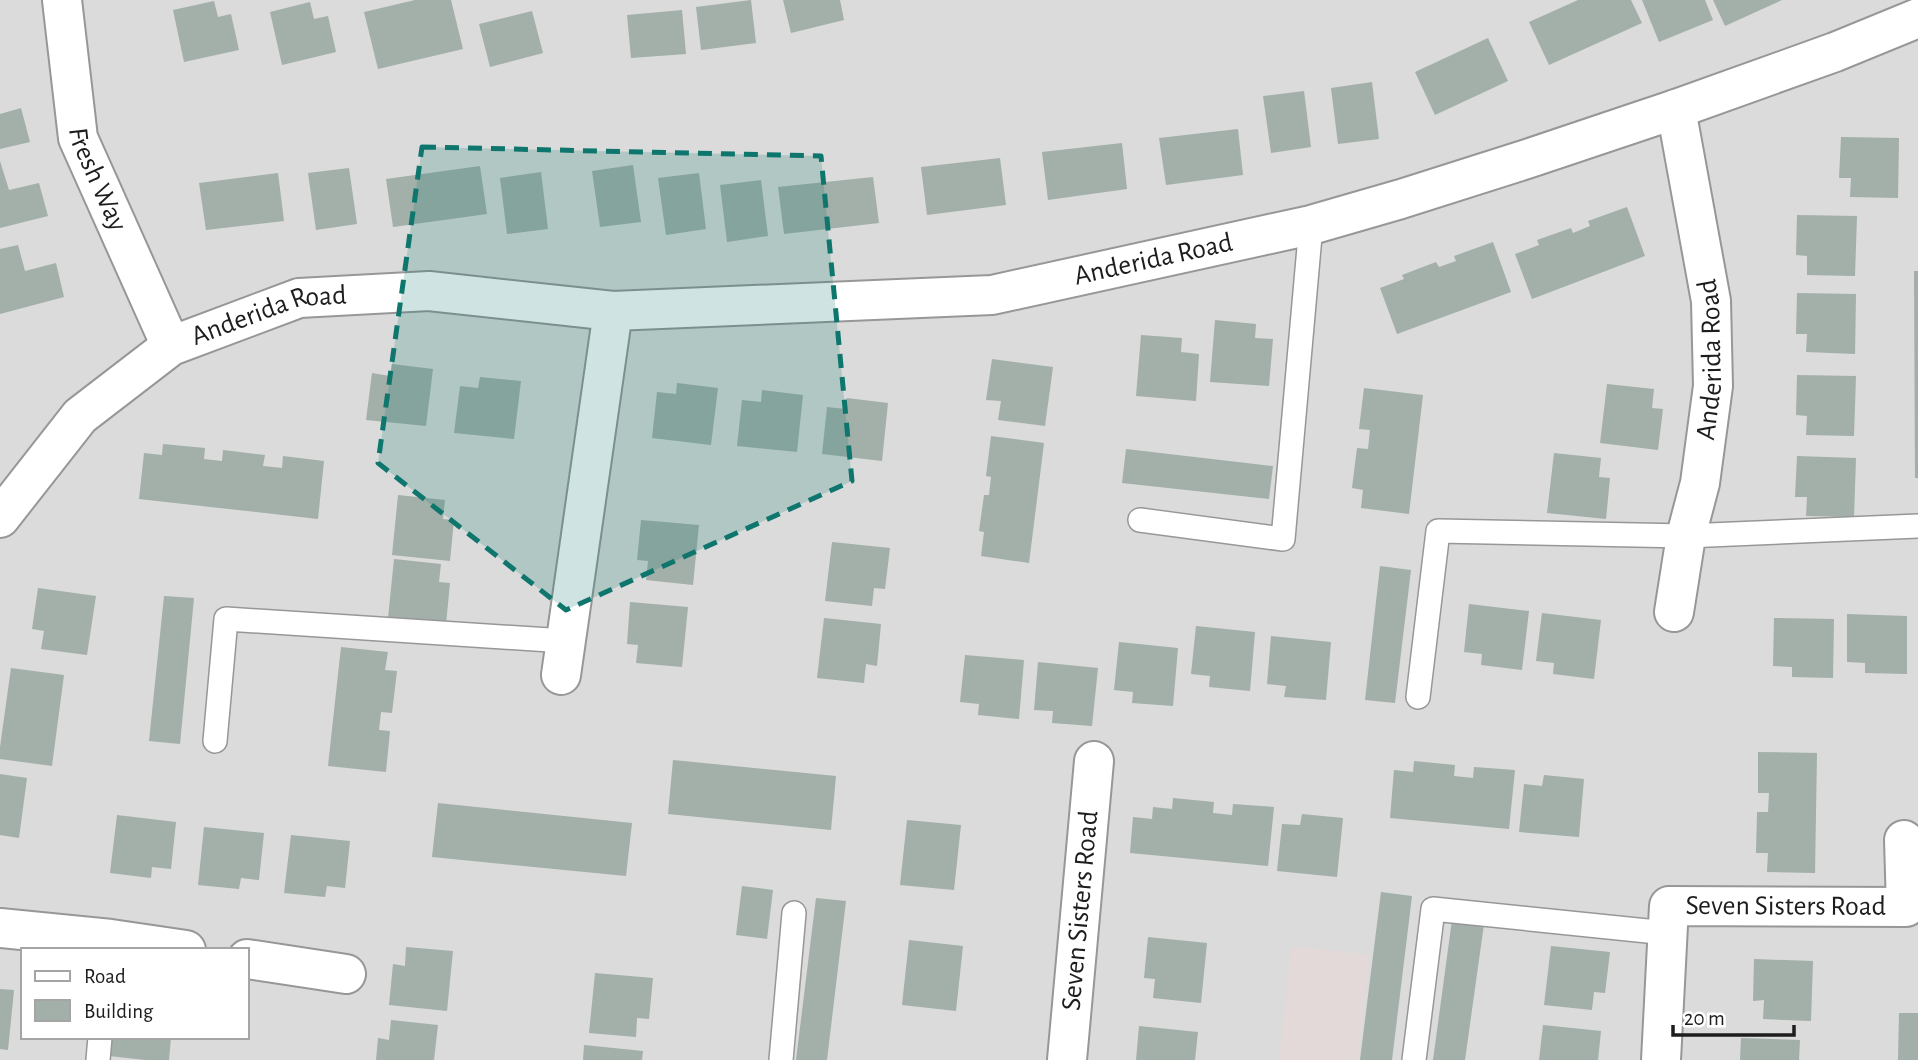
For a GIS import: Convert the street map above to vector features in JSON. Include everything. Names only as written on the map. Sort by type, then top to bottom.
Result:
[{"type":"street","name":"Fresh Way","points":[[62,0],[78,138],[171,346]]},
{"type":"street","name":"Anderida Road","points":[[0,518],[80,416],[171,346],[299,298],[429,291],[613,311],[992,295],[1311,225],[1530,158],[1676,109],[1835,52],[1918,18]]},
{"type":"street","name":"Anderida Road","points":[[1674,612],[1686,536],[1700,483],[1713,386],[1711,301],[1676,109]]},
{"type":"street","points":[[563,658],[613,311]]},
{"type":"street","name":"Seven Sisters Road","points":[[1067,1060],[1094,761]]},
{"type":"street","name":"Seven Sisters Road","points":[[1661,1060],[1669,906],[1912,907],[1904,840]]},
{"type":"street","points":[[0,928],[111,944],[161,948]]},
{"type":"street","points":[[248,959],[346,974]]},
{"type":"lane","points":[[1140,520],[1283,539],[1311,225]]},
{"type":"lane","points":[[1418,697],[1438,531],[1686,536],[1918,526]]},
{"type":"lane","points":[[215,741],[226,619],[563,658]]},
{"type":"lane","points":[[1414,1060],[1433,909],[1667,933]]},
{"type":"lane","points":[[781,1060],[794,913]]},
{"type":"lane","points":[[98,1060],[100,1039]]},
{"type":"highlighted area","points":[[422,147],[821,156],[852,481],[566,610],[378,463]]},
{"type":"shaded area","points":[[0,0],[1918,0],[1918,1060],[0,1060]]},
{"type":"shaded area","points":[[1291,946],[1370,955],[1358,1060],[1279,1060]]},
{"type":"building","points":[[415,0],[451,0],[463,49],[378,69],[364,12]]},
{"type":"building","points":[[751,0],[756,43],[701,50],[696,7]]},
{"type":"building","points":[[783,0],[840,0],[844,20],[791,33]]},
{"type":"building","points":[[1578,0],[1631,0],[1642,23],[1549,65],[1529,22]]},
{"type":"building","points":[[1642,0],[1705,0],[1713,20],[1659,42]]},
{"type":"building","points":[[1713,0],[1782,0],[1725,26]]},
{"type":"building","points":[[214,1],[218,17],[231,14],[239,50],[184,62],[173,10]]},
{"type":"building","points":[[310,2],[314,19],[328,16],[336,52],[282,65],[270,12]]},
{"type":"building","points":[[682,10],[686,54],[631,58],[627,15]]},
{"type":"building","points":[[532,11],[543,53],[490,67],[479,24]]},
{"type":"building","points":[[1488,38],[1508,81],[1435,115],[1415,72]]},
{"type":"building","points":[[1372,82],[1379,139],[1338,144],[1331,88]]},
{"type":"building","points":[[1304,91],[1311,147],[1271,153],[1263,96]]},
{"type":"building","points":[[21,108],[30,142],[0,149],[0,114]]},
{"type":"building","points":[[1238,129],[1243,175],[1166,185],[1159,138]]},
{"type":"building","points":[[1841,137],[1899,138],[1898,198],[1850,197],[1851,178],[1839,178]]},
{"type":"building","points":[[1122,143],[1127,189],[1048,200],[1042,152]]},
{"type":"building","points":[[1000,158],[1006,205],[927,215],[921,167]]},
{"type":"building","points":[[0,161],[9,190],[39,183],[48,216],[0,228]]},
{"type":"building","points":[[633,165],[641,222],[600,227],[592,171]]},
{"type":"building","points":[[480,166],[487,214],[393,227],[386,179]]},
{"type":"building","points":[[349,168],[357,224],[316,230],[308,173]]},
{"type":"building","points":[[541,172],[548,229],[507,234],[500,178]]},
{"type":"building","points":[[278,173],[284,221],[206,230],[199,183]]},
{"type":"building","points":[[699,173],[706,229],[666,235],[658,178]]},
{"type":"building","points":[[873,177],[879,223],[784,234],[778,187]]},
{"type":"building","points":[[761,180],[768,236],[727,242],[720,185]]},
{"type":"building","points":[[1627,207],[1645,256],[1532,299],[1515,254],[1539,245],[1537,240],[1571,228],[1573,233],[1590,226],[1588,221]]},
{"type":"building","points":[[1797,215],[1857,216],[1855,276],[1807,275],[1807,256],[1796,255]]},
{"type":"building","points":[[1493,242],[1511,292],[1397,334],[1380,288],[1404,279],[1402,275],[1436,262],[1439,267],[1456,261],[1454,256]]},
{"type":"building","points":[[18,245],[25,271],[56,263],[64,297],[0,314],[0,249]]},
{"type":"building","points":[[1914,271],[1918,271],[1918,478],[1915,478]]},
{"type":"building","points":[[1797,293],[1856,294],[1855,354],[1806,352],[1807,334],[1796,334]]},
{"type":"building","points":[[1215,320],[1256,324],[1255,338],[1273,339],[1269,386],[1210,382]]},
{"type":"building","points":[[1141,335],[1182,338],[1181,352],[1199,354],[1196,401],[1136,396]]},
{"type":"building","points":[[992,359],[1053,367],[1045,426],[998,420],[1001,401],[986,400]]},
{"type":"building","points":[[392,364],[433,369],[426,426],[366,420],[372,373],[390,376]]},
{"type":"building","points":[[1797,375],[1856,376],[1854,436],[1806,435],[1807,416],[1796,415]]},
{"type":"building","points":[[480,377],[521,381],[514,439],[454,433],[460,386],[478,388]]},
{"type":"building","points":[[677,383],[718,388],[711,445],[652,438],[657,392],[676,394]]},
{"type":"building","points":[[1607,384],[1654,389],[1652,408],[1663,409],[1658,450],[1600,443]]},
{"type":"building","points":[[1364,388],[1423,395],[1409,514],[1361,508],[1363,490],[1352,488],[1357,448],[1368,449],[1370,430],[1359,429]]},
{"type":"building","points":[[762,390],[803,395],[797,452],[737,446],[742,400],[761,402]]},
{"type":"building","points":[[847,398],[888,403],[882,461],[822,454],[827,407],[845,409]]},
{"type":"building","points":[[991,436],[1044,443],[1029,563],[981,556],[984,532],[979,531],[984,495],[989,495],[991,477],[986,476]]},
{"type":"building","points":[[163,444],[205,448],[204,459],[222,461],[223,450],[265,455],[263,466],[282,468],[283,456],[324,461],[318,519],[139,499],[144,453],[162,455]]},
{"type":"building","points":[[1126,449],[1273,466],[1269,499],[1122,483]]},
{"type":"building","points":[[1554,453],[1601,458],[1599,477],[1610,478],[1606,519],[1547,513]]},
{"type":"building","points":[[1797,456],[1856,458],[1854,517],[1806,516],[1807,497],[1795,497]]},
{"type":"building","points":[[398,495],[445,500],[443,519],[454,520],[450,561],[392,555]]},
{"type":"building","points":[[641,520],[699,525],[693,585],[646,580],[648,561],[637,560]]},
{"type":"building","points":[[832,542],[890,548],[885,589],[874,588],[872,606],[825,601]]},
{"type":"building","points":[[394,559],[441,564],[439,582],[450,583],[446,624],[388,618]]},
{"type":"building","points":[[1380,566],[1411,570],[1395,703],[1365,700]]},
{"type":"building","points":[[38,588],[96,596],[87,655],[41,649],[44,631],[32,629]]},
{"type":"building","points":[[164,596],[194,598],[180,744],[149,741]]},
{"type":"building","points":[[630,602],[688,607],[682,667],[636,663],[638,645],[627,644]]},
{"type":"building","points":[[1469,604],[1529,611],[1522,670],[1481,665],[1482,654],[1464,652]]},
{"type":"building","points":[[1542,613],[1601,620],[1594,679],[1553,674],[1554,663],[1536,661]]},
{"type":"building","points":[[1847,614],[1907,616],[1907,674],[1865,673],[1865,663],[1847,662]]},
{"type":"building","points":[[824,618],[881,624],[877,666],[866,664],[864,683],[817,678]]},
{"type":"building","points":[[1774,618],[1834,619],[1833,678],[1792,677],[1792,667],[1773,666]]},
{"type":"building","points":[[1196,626],[1255,632],[1250,691],[1209,687],[1210,676],[1191,674]]},
{"type":"building","points":[[1271,636],[1331,642],[1326,700],[1284,697],[1286,686],[1267,684]]},
{"type":"building","points":[[1119,642],[1178,648],[1173,706],[1132,703],[1133,692],[1114,690]]},
{"type":"building","points":[[341,647],[388,652],[385,670],[397,671],[392,713],[381,712],[379,730],[390,731],[386,772],[328,766]]},
{"type":"building","points":[[965,655],[1024,660],[1019,719],[978,715],[979,704],[960,702]]},
{"type":"building","points":[[1038,662],[1098,668],[1092,726],[1052,723],[1053,711],[1034,710]]},
{"type":"building","points":[[11,668],[64,675],[52,766],[0,759]]},
{"type":"building","points":[[1758,752],[1817,753],[1815,873],[1767,872],[1768,853],[1756,853],[1757,812],[1768,812],[1769,793],[1758,793]]},
{"type":"building","points":[[673,760],[836,776],[831,830],[668,814]]},
{"type":"building","points":[[1414,761],[1455,765],[1454,776],[1473,778],[1474,767],[1515,770],[1509,829],[1390,818],[1394,770],[1413,772]]},
{"type":"building","points":[[0,774],[27,778],[19,838],[0,835]]},
{"type":"building","points":[[1544,775],[1584,779],[1579,837],[1519,832],[1524,784],[1542,786]]},
{"type":"building","points":[[1173,798],[1214,802],[1213,813],[1232,815],[1233,804],[1274,807],[1268,866],[1130,853],[1133,817],[1152,819],[1153,807],[1172,809]]},
{"type":"building","points":[[438,803],[632,823],[626,876],[432,857]]},
{"type":"building","points":[[1302,814],[1343,818],[1337,877],[1277,871],[1282,824],[1300,825]]},
{"type":"building","points":[[117,815],[176,822],[171,869],[152,867],[151,878],[110,873]]},
{"type":"building","points":[[907,820],[961,825],[954,890],[900,885]]},
{"type":"building","points":[[204,827],[264,833],[259,880],[241,878],[239,889],[198,885]]},
{"type":"building","points":[[291,835],[350,841],[345,888],[327,886],[325,897],[284,893]]},
{"type":"building","points":[[742,886],[773,890],[767,939],[736,935]]},
{"type":"building","points":[[1381,892],[1412,896],[1392,1060],[1360,1060]]},
{"type":"building","points":[[816,898],[846,901],[827,1060],[796,1060]]},
{"type":"building","points":[[1452,920],[1484,924],[1465,1060],[1433,1060]]},
{"type":"building","points":[[1148,937],[1207,943],[1201,1003],[1153,998],[1155,979],[1144,978]]},
{"type":"building","points":[[909,940],[963,946],[956,1011],[902,1005]]},
{"type":"building","points":[[1551,946],[1610,952],[1605,993],[1594,992],[1592,1010],[1544,1005]]},
{"type":"building","points":[[406,947],[453,951],[447,1011],[389,1005],[393,964],[405,966]]},
{"type":"building","points":[[1754,959],[1813,961],[1811,1021],[1763,1019],[1764,1000],[1753,1001]]},
{"type":"building","points":[[595,973],[653,978],[649,1019],[637,1018],[636,1037],[589,1033]]},
{"type":"building","points":[[0,989],[14,990],[8,1050],[0,1049]]},
{"type":"building","points":[[1899,1013],[1918,1013],[1918,1060],[1898,1060]]},
{"type":"building","points":[[391,1020],[438,1025],[434,1060],[376,1060],[378,1038],[389,1040]]},
{"type":"building","points":[[1543,1025],[1601,1031],[1598,1060],[1539,1060]]},
{"type":"building","points":[[1139,1026],[1198,1032],[1195,1060],[1136,1060]]},
{"type":"building","points":[[1741,1038],[1800,1040],[1799,1060],[1740,1060]]},
{"type":"building","points":[[111,1039],[171,1039],[169,1060],[109,1056]]},
{"type":"building","points":[[584,1045],[643,1051],[642,1060],[583,1060]]}]
